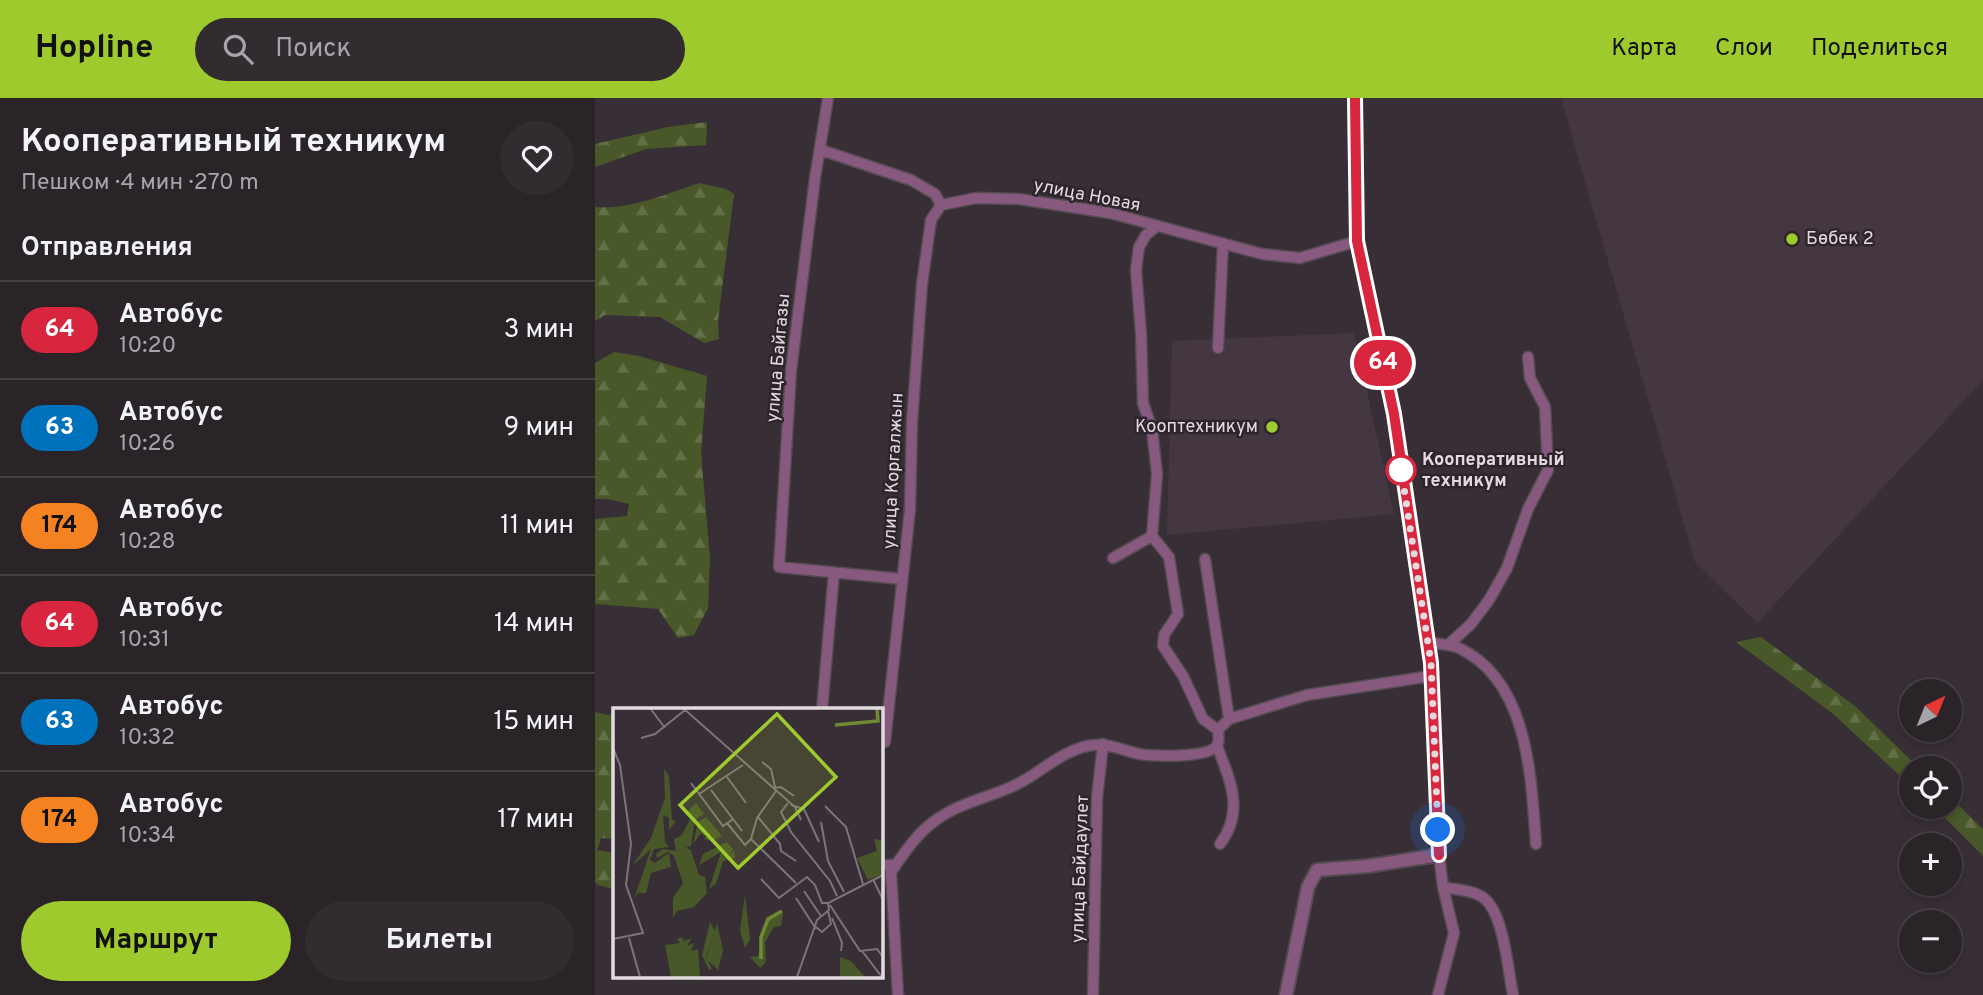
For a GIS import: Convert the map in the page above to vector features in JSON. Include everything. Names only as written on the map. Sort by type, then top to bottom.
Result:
[{"type":"street","name":"улица Байгазы","points":[[828,98],[815,178],[791,371],[779,567],[902,579]]},
{"type":"street","points":[[1355,98],[1357,241],[1394,414],[1431,676],[1439,855],[1443,887],[1454,933],[1438,995]]},
{"type":"street","points":[[821,150],[911,180],[935,194],[941,205]]},
{"type":"street","name":"улица Новая","points":[[941,205],[976,198],[1019,199],[1110,213],[1262,254],[1300,258],[1357,241]]},
{"type":"street","name":"улица Коргалжын","points":[[884,742],[910,509],[912,422],[922,284],[931,220],[941,205]]},
{"type":"street","points":[[1157,226],[1146,234],[1139,247],[1136,270],[1143,403],[1152,429],[1157,474],[1152,536],[1169,557],[1178,614],[1164,635],[1163,646],[1183,676],[1203,719],[1218,730]]},
{"type":"street","points":[[1218,348],[1223,243]]},
{"type":"street","points":[[1448,645],[1471,624],[1489,600],[1507,568],[1528,509],[1548,470],[1545,407],[1530,378],[1528,357]]},
{"type":"street","points":[[1113,558],[1152,536]]},
{"type":"street","points":[[1205,559],[1229,719]]},
{"type":"street","points":[[822,708],[834,572]]},
{"type":"street","points":[[1427,642],[1457,647],[1483,663],[1498,681],[1520,725],[1530,767],[1536,844]]},
{"type":"street","points":[[1220,844],[1230,830],[1234,805],[1231,781],[1217,746],[1218,730],[1229,719],[1307,695],[1431,676]]},
{"type":"street","points":[[898,995],[891,872],[928,825],[980,798],[1010,788],[1086,746],[1103,744],[1145,755],[1171,756],[1202,754],[1214,750],[1217,746]]},
{"type":"street","name":"улица Байдаулет","points":[[1093,995],[1097,798],[1103,744]]},
{"type":"street","points":[[1286,995],[1308,887],[1318,870],[1368,866],[1439,855]]},
{"type":"street","points":[[882,865],[896,865]]},
{"type":"street","points":[[1443,887],[1478,895],[1493,908],[1499,921],[1513,995]]},
{"type":"shaded area","name":"Бөбек 2","points":[[1561,98],[1983,98],[1983,380],[1757,623],[1695,562]]},
{"type":"shaded area","name":"Кооптехникум","points":[[1354,333],[1394,514],[1167,535],[1172,341]]},
{"type":"green space","points":[[707,122],[706,145],[646,149],[595,167],[595,144],[668,127]]},
{"type":"green space","points":[[699,183],[726,189],[734,194],[718,321],[719,339],[704,343],[660,317],[605,315],[595,321],[595,207],[634,204]]},
{"type":"green space","points":[[614,352],[639,356],[707,376],[701,453],[710,558],[708,608],[694,635],[678,638],[658,609],[595,604],[595,519],[627,516],[629,504],[595,499],[595,363]]},
{"type":"green space","points":[[1761,637],[1855,706],[1907,756],[1899,756],[1899,775],[1832,713],[1736,642]]},
{"type":"green space","points":[[595,712],[613,716],[613,839],[601,838],[597,850],[613,853],[613,889],[595,882]]},
{"type":"green space","points":[[1962,809],[1983,829],[1983,856],[1962,833],[1946,819],[1962,819]]},
{"type":"bus line","name":"64","points":[[1355,98],[1357,241],[1394,414],[1431,663],[1439,855]]},
{"type":"place","name":"Бөбек 2","points":[[1792,239]]},
{"type":"place","name":"Кооптехникум","points":[[1272,427]]},
{"type":"place","name":"Кооперативный техникум","points":[[1401,470]]},
{"type":"route","points":[[1401,470],[1400,462],[1431,663],[1438,830]]}]
